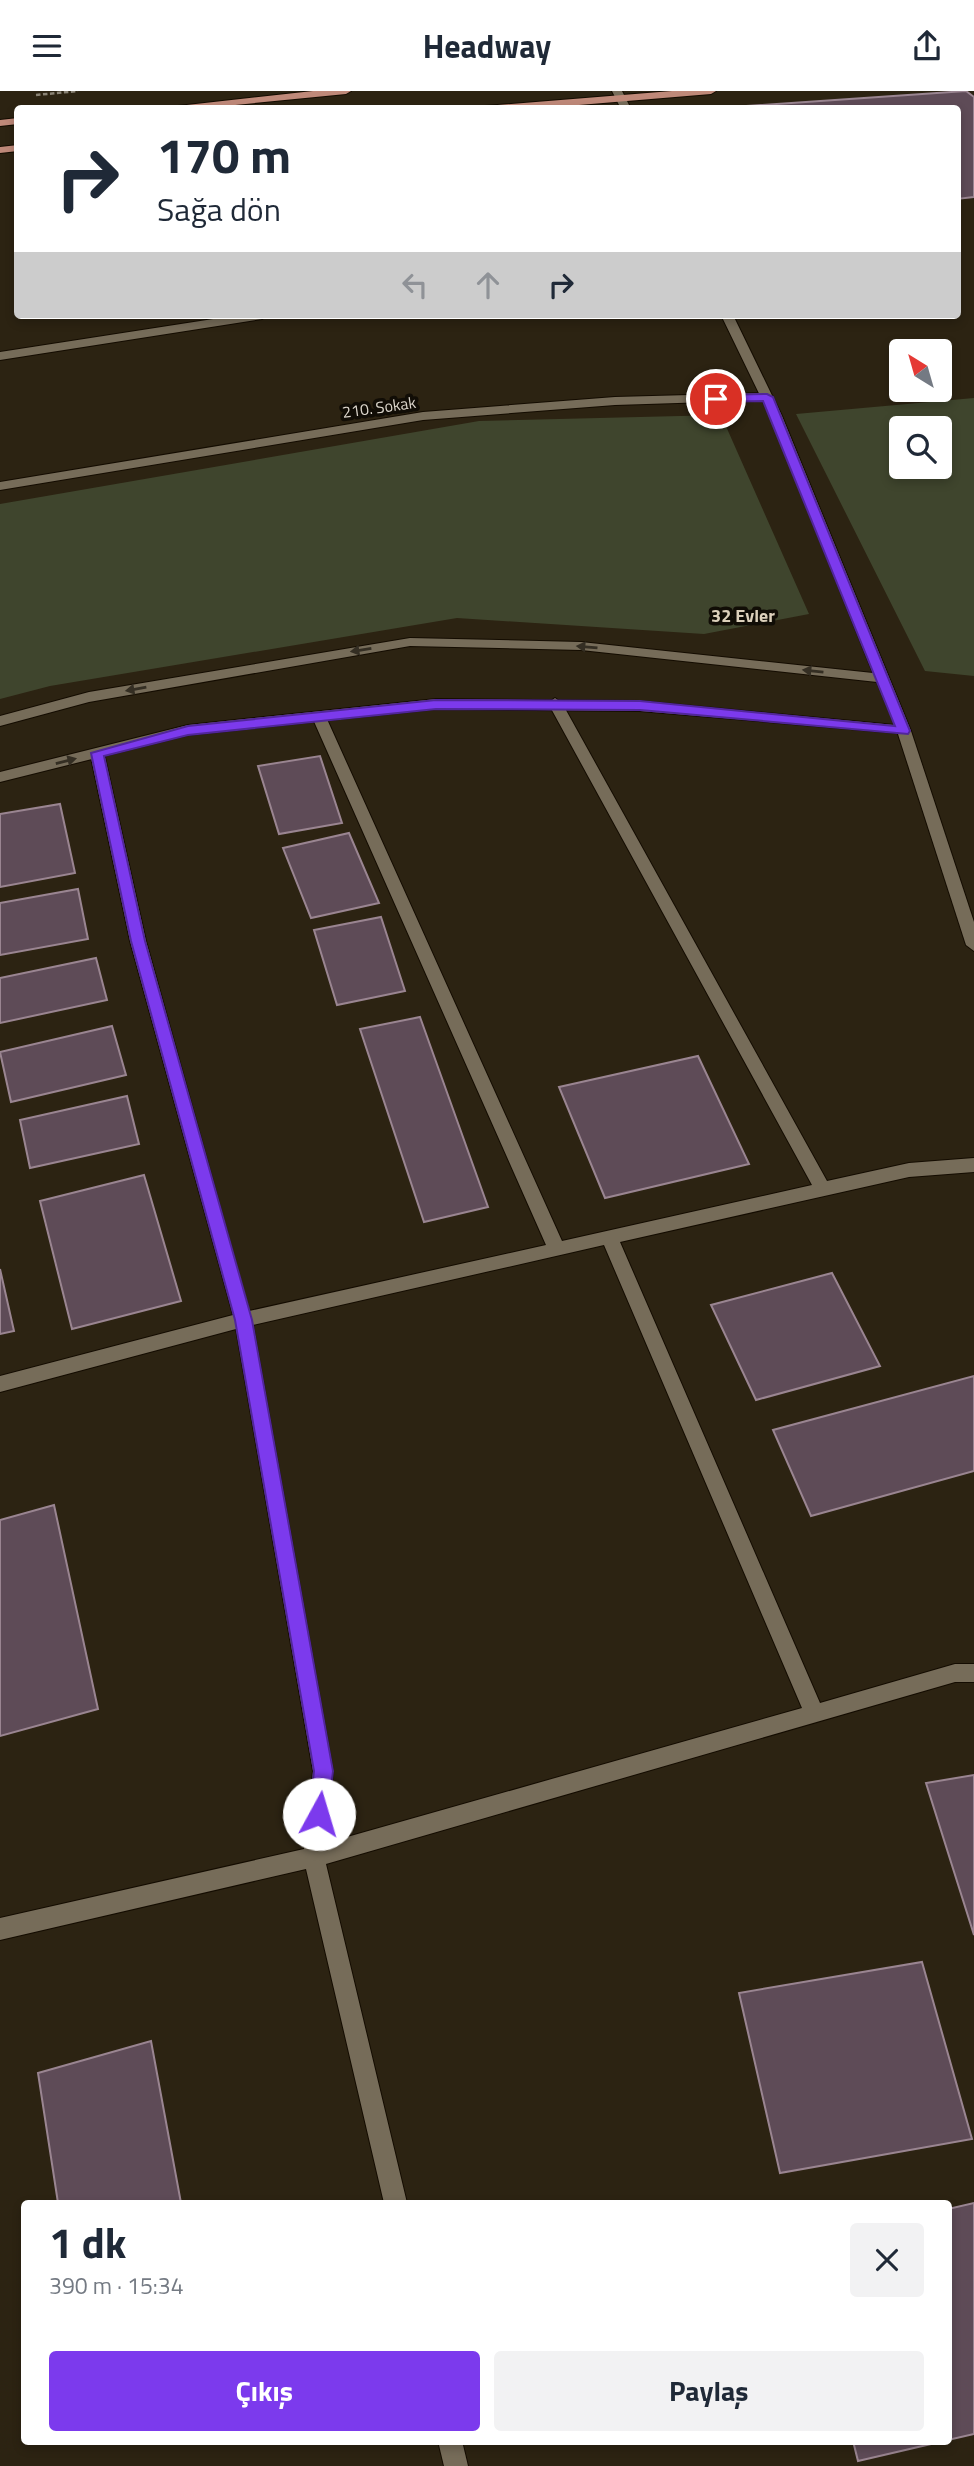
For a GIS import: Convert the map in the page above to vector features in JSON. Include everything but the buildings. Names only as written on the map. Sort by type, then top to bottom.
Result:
[{"type":"main road","points":[[198,105],[346,91]]},
{"type":"main road","points":[[520,105],[618,94],[711,91]]},
{"type":"street","points":[[0,356],[236,319]]},
{"type":"street","points":[[729,319],[767,397],[904,731],[974,944]]},
{"type":"street","name":"210. Sokak","points":[[0,486],[423,416],[615,401],[767,397]]},
{"type":"street","points":[[0,721],[89,697],[410,642],[581,646],[881,678]]},
{"type":"street","points":[[0,777],[188,730],[436,704],[555,703],[640,706],[904,731]]},
{"type":"street","points":[[555,703],[823,1189]]},
{"type":"street","points":[[319,717],[557,1249]]},
{"type":"street","points":[[97,753],[138,941],[243,1320],[323,1771],[314,1857],[394,2200]]},
{"type":"street","points":[[0,1384],[243,1320],[823,1189],[909,1170],[974,1165]]},
{"type":"street","points":[[610,1238],[814,1713]]},
{"type":"street","points":[[0,1929],[314,1857],[955,1673],[974,1673]]},
{"type":"street","points":[[451,2445],[456,2466]]},
{"type":"green space","points":[[974,398],[974,676],[925,671],[796,414],[918,403],[952,403],[952,400]]},
{"type":"green space","points":[[721,415],[809,614],[704,634],[457,618],[50,686],[0,699],[0,504],[479,421]]},
{"type":"district","name":"32 Evler","points":[[743,615]]},
{"type":"route","points":[[319,1814],[323,1771],[243,1320],[138,941],[97,753],[188,730],[436,704],[555,703],[640,706],[904,731],[767,397],[716,399]]}]
